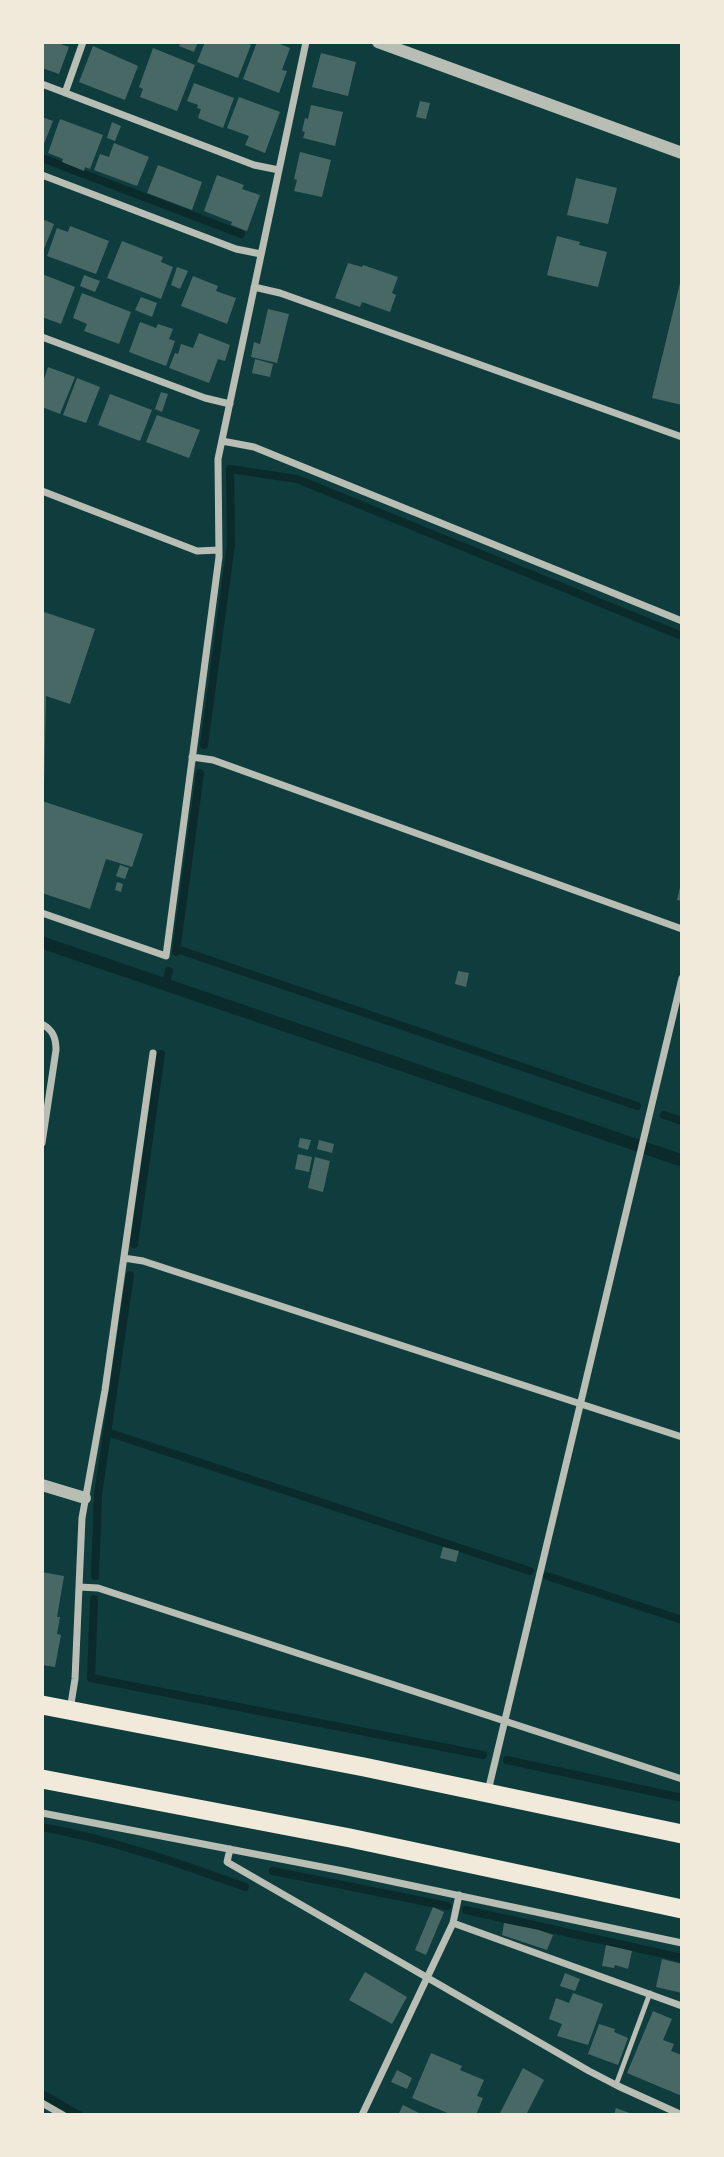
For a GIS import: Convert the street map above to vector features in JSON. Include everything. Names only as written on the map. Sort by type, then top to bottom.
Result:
[{"type":"highway","points":[[42,1705],[488,1792],[682,1834]]},
{"type":"highway","points":[[42,1779],[350,1838],[682,1909]]},
{"type":"street","points":[[65,93],[83,42]]},
{"type":"street","points":[[42,914],[166,956],[219,550],[218,459],[306,42]]},
{"type":"street","points":[[378,42],[682,153]]},
{"type":"street","points":[[42,84],[254,165],[279,170]]},
{"type":"street","points":[[42,187],[44,176],[236,249],[261,254]]},
{"type":"street","points":[[254,287],[280,293],[682,437]]},
{"type":"street","points":[[42,337],[205,398],[230,404]]},
{"type":"street","points":[[222,440],[254,447],[682,621]]},
{"type":"street","points":[[42,491],[197,551],[219,550]]},
{"type":"street","points":[[192,757],[213,760],[682,929]]},
{"type":"street","points":[[488,1792],[682,978]]},
{"type":"street","points":[[42,1024],[49,1028],[56,1038],[57,1050],[42,1143]]},
{"type":"street","points":[[70,1710],[75,1679],[82,1518],[105,1390],[153,1053]]},
{"type":"street","points":[[124,1258],[143,1261],[682,1437]]},
{"type":"street","points":[[42,1485],[85,1498]]},
{"type":"street","points":[[79,1587],[98,1588],[682,1779]]},
{"type":"street","points":[[42,1813],[460,1895],[682,1943]]},
{"type":"street","points":[[230,1849],[227,1862],[616,2085],[682,2115]]},
{"type":"street","points":[[364,2114],[453,1923],[460,1895]]},
{"type":"street","points":[[453,1923],[682,2006]]},
{"type":"street","points":[[42,2103],[63,2115]]},
{"type":"lane","points":[[616,2085],[650,1993]]},
{"type":"water","points":[[42,936],[682,1154],[682,1167],[42,949]]},
{"type":"building","points":[[42,42],[55,42],[69,47],[59,74],[42,68]]},
{"type":"building","points":[[181,42],[198,42],[194,52],[179,46]]},
{"type":"building","points":[[205,42],[244,42],[251,45],[238,78],[197,62]]},
{"type":"building","points":[[257,42],[275,42],[290,48],[282,70],[287,71],[279,93],[243,79]]},
{"type":"building","points":[[93,46],[138,66],[125,100],[79,82]]},
{"type":"building","points":[[153,48],[195,65],[177,111],[140,97],[143,89],[139,87]]},
{"type":"building","points":[[321,53],[356,62],[348,96],[312,87]]},
{"type":"building","points":[[194,83],[234,98],[223,128],[198,118],[201,109],[187,101]]},
{"type":"building","points":[[239,97],[280,112],[265,153],[245,145],[249,136],[227,128]]},
{"type":"building","points":[[420,101],[430,103],[426,119],[416,117]]},
{"type":"building","points":[[311,105],[343,112],[335,146],[303,138],[305,118],[308,119]]},
{"type":"building","points":[[42,117],[53,121],[42,149]]},
{"type":"building","points":[[60,119],[103,135],[90,169],[85,167],[84,171],[48,153]]},
{"type":"building","points":[[112,122],[121,126],[115,141],[107,138]]},
{"type":"building","points":[[114,143],[149,157],[137,186],[94,170],[100,154],[109,157]]},
{"type":"building","points":[[300,152],[331,160],[322,197],[294,191]]},
{"type":"building","points":[[158,165],[202,182],[192,210],[147,193]]},
{"type":"building","points":[[217,175],[244,185],[242,189],[260,195],[247,231],[204,211]]},
{"type":"building","points":[[576,178],[617,188],[608,224],[567,215]]},
{"type":"building","points":[[42,219],[54,224],[42,254]]},
{"type":"building","points":[[70,226],[109,241],[96,274],[47,256],[57,228],[68,232]]},
{"type":"building","points":[[557,236],[607,252],[598,287],[547,275]]},
{"type":"building","points":[[122,241],[163,257],[161,262],[173,267],[161,299],[107,278]]},
{"type":"building","points":[[348,263],[362,267],[363,265],[398,277],[392,293],[396,295],[390,312],[362,302],[360,307],[335,298]]},
{"type":"building","points":[[177,267],[188,271],[180,289],[171,285]]},
{"type":"building","points":[[42,274],[75,287],[61,324],[42,317]]},
{"type":"building","points":[[84,275],[100,281],[95,292],[80,286]]},
{"type":"building","points":[[193,276],[218,286],[216,291],[236,298],[227,324],[181,306]]},
{"type":"building","points":[[682,279],[682,405],[652,398]]},
{"type":"building","points":[[82,293],[131,312],[119,344],[84,331],[87,324],[73,318]]},
{"type":"building","points":[[141,297],[157,303],[152,317],[135,310]]},
{"type":"building","points":[[268,309],[289,314],[277,363],[251,357],[254,342],[260,344]]},
{"type":"building","points":[[140,322],[156,328],[158,324],[173,329],[169,339],[175,341],[166,366],[129,352]]},
{"type":"building","points":[[199,333],[230,345],[225,361],[218,359],[209,383],[169,368],[181,344],[193,348]]},
{"type":"building","points":[[255,359],[273,364],[270,377],[252,373]]},
{"type":"building","points":[[48,367],[75,377],[60,414],[42,407],[42,385]]},
{"type":"building","points":[[77,378],[100,387],[86,423],[63,415]]},
{"type":"building","points":[[161,392],[168,394],[162,412],[155,409]]},
{"type":"building","points":[[110,394],[152,410],[140,441],[98,425]]},
{"type":"building","points":[[157,415],[200,430],[189,458],[146,442]]},
{"type":"building","points":[[44,612],[95,629],[70,704],[46,696],[42,787]]},
{"type":"building","points":[[42,801],[143,834],[132,867],[106,859],[90,909],[42,893]]},
{"type":"building","points":[[120,865],[129,868],[125,879],[116,876]]},
{"type":"building","points":[[117,882],[123,884],[121,892],[115,890]]},
{"type":"building","points":[[682,883],[682,901],[677,900]]},
{"type":"building","points":[[458,971],[469,973],[466,987],[455,984]]},
{"type":"building","points":[[300,1138],[311,1140],[308,1150],[298,1147]]},
{"type":"building","points":[[319,1140],[334,1144],[332,1153],[317,1149]]},
{"type":"building","points":[[298,1154],[312,1157],[309,1172],[295,1169]]},
{"type":"building","points":[[315,1157],[330,1161],[323,1192],[308,1188]]},
{"type":"building","points":[[443,1547],[459,1551],[456,1562],[440,1558]]},
{"type":"building","points":[[42,1572],[64,1576],[57,1617],[60,1617],[57,1634],[61,1635],[55,1667],[42,1665]]},
{"type":"building","points":[[433,1907],[444,1912],[426,1955],[415,1950]]},
{"type":"building","points":[[504,1923],[553,1935],[547,1950],[502,1935]]},
{"type":"building","points":[[606,1945],[632,1951],[628,1969],[615,1965],[614,1968],[602,1966]]},
{"type":"building","points":[[662,1959],[682,1964],[682,1993],[656,1987]]},
{"type":"building","points":[[365,1972],[407,1997],[392,2024],[349,2000]]},
{"type":"building","points":[[565,1973],[580,1979],[575,1991],[560,1986]]},
{"type":"building","points":[[573,1993],[603,2004],[588,2045],[557,2036],[562,2024],[549,2019],[556,1998],[569,2003]]},
{"type":"building","points":[[653,2011],[672,2019],[663,2040],[674,2044],[671,2051],[682,2055],[682,2096],[627,2073]]},
{"type":"building","points":[[599,2024],[615,2029],[614,2032],[628,2038],[618,2065],[588,2054]]},
{"type":"building","points":[[431,2053],[462,2066],[460,2070],[484,2080],[477,2096],[483,2098],[476,2115],[452,2115],[412,2098]]},
{"type":"building","points":[[523,2068],[544,2080],[526,2115],[499,2115]]},
{"type":"building","points":[[397,2070],[412,2078],[407,2089],[391,2082]]},
{"type":"building","points":[[403,2105],[423,2115],[398,2115]]},
{"type":"building","points":[[616,2108],[635,2115],[614,2115]]},
{"type":"waterway","points":[[42,158],[241,234]]},
{"type":"waterway","points":[[204,745],[231,544],[230,469],[297,479],[682,636]]},
{"type":"waterway","points":[[176,952],[200,773]]},
{"type":"waterway","points":[[177,949],[637,1106]]},
{"type":"waterway","points":[[165,985],[169,971]]},
{"type":"waterway","points":[[134,1244],[161,1054]]},
{"type":"waterway","points":[[664,1115],[682,1121]]},
{"type":"waterway","points":[[95,1576],[98,1495],[130,1275]]},
{"type":"waterway","points":[[107,1432],[530,1571]]},
{"type":"waterway","points":[[547,1576],[682,1620]]},
{"type":"waterway","points":[[94,1599],[91,1678],[483,1755]]},
{"type":"waterway","points":[[507,1760],[682,1798]]},
{"type":"waterway","points":[[42,1827],[145,1853],[245,1887]]},
{"type":"waterway","points":[[273,1871],[447,1906]]},
{"type":"waterway","points":[[466,1910],[682,1958]]},
{"type":"waterway","points":[[42,2094],[79,2115]]}]
